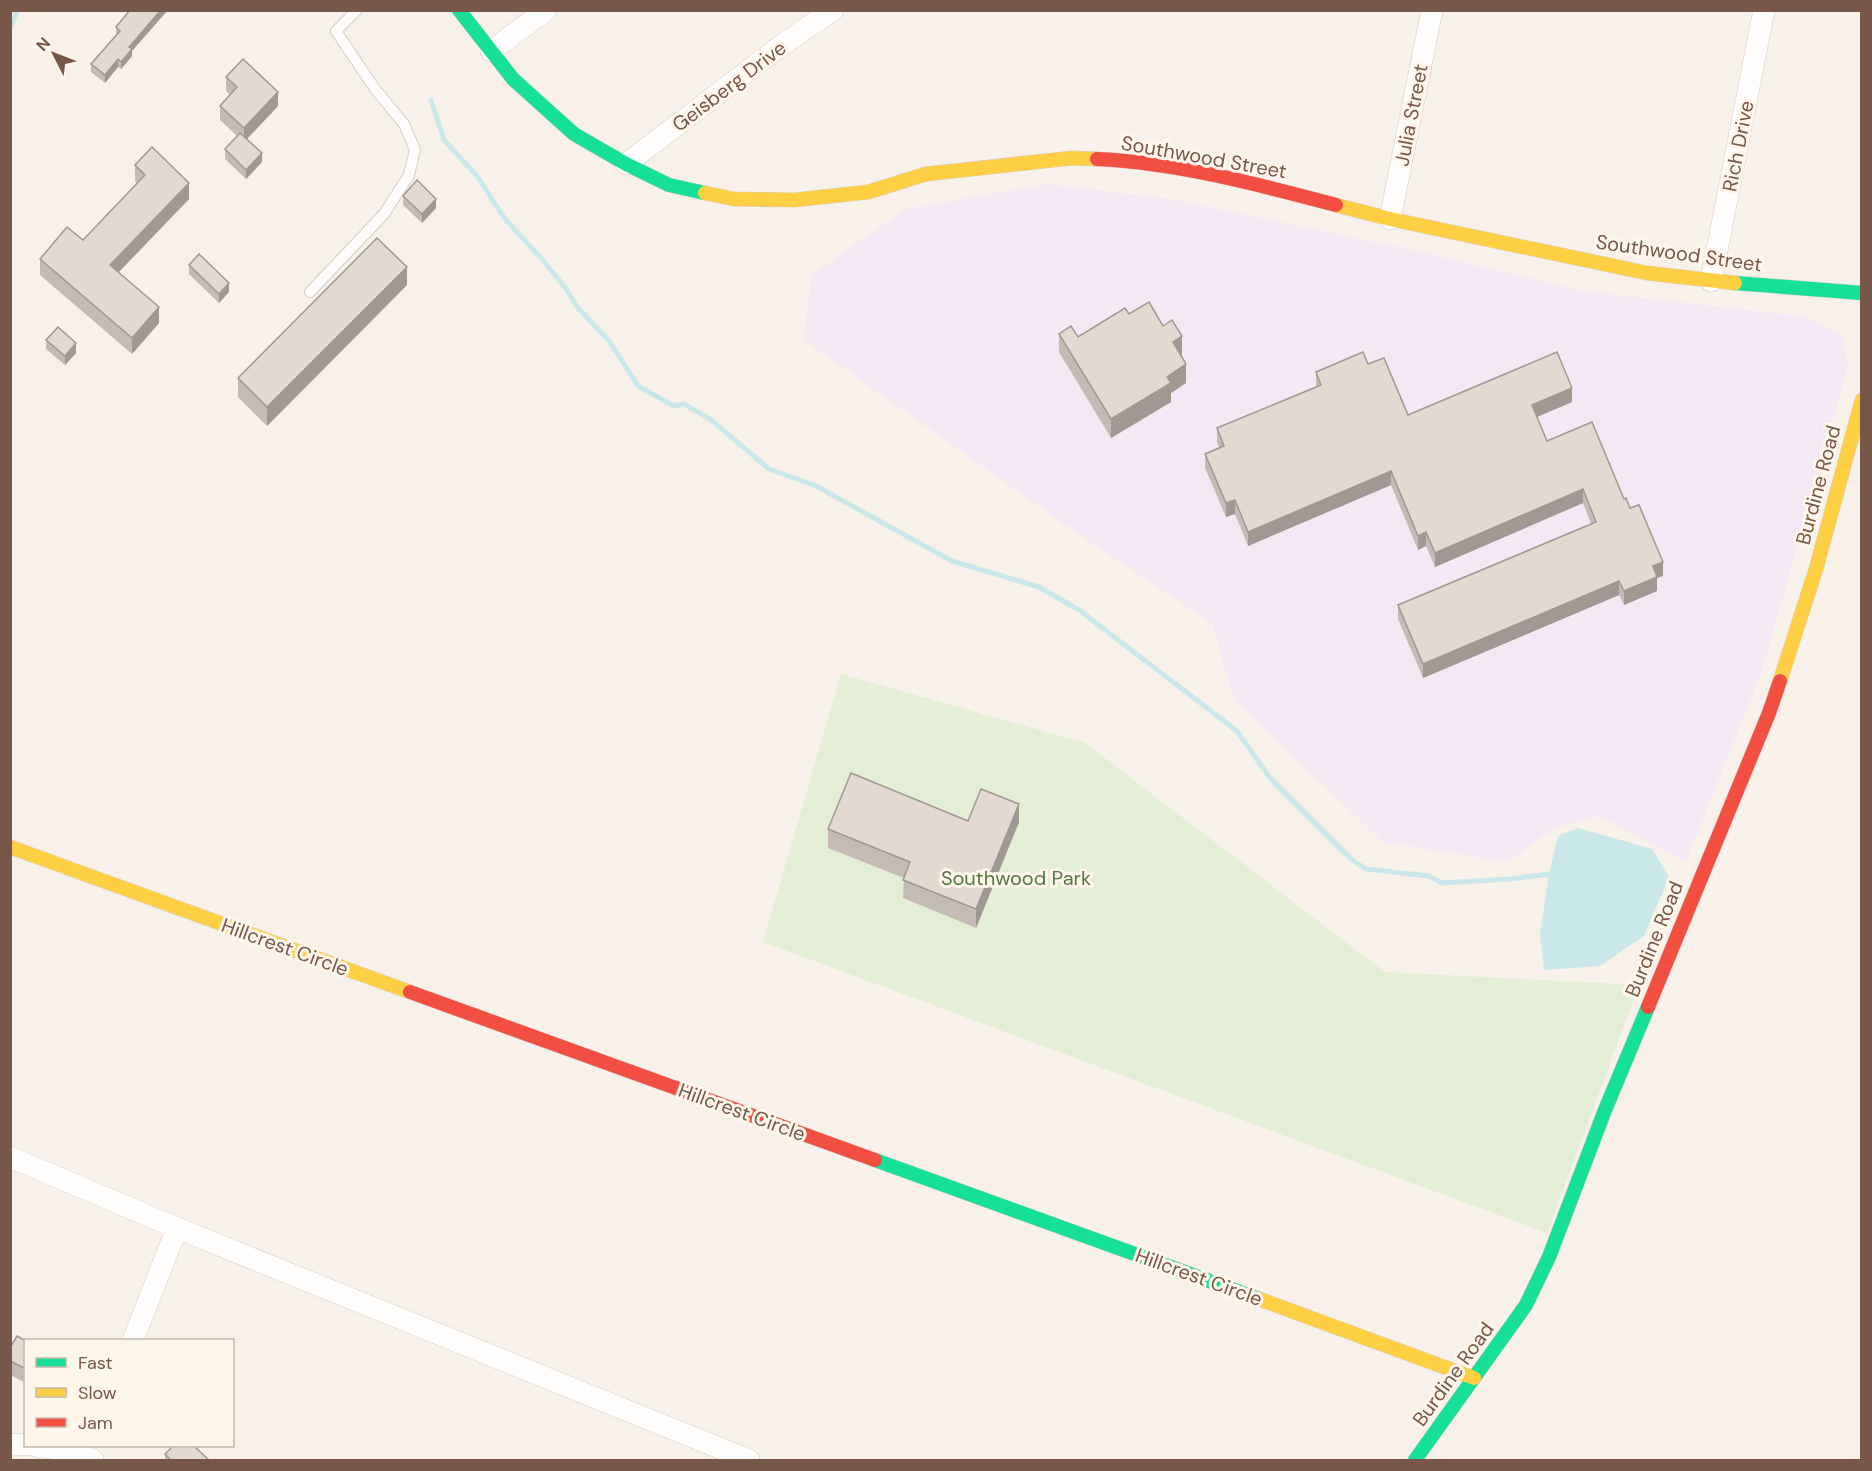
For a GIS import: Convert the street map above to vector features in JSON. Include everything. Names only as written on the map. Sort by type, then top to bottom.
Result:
[{"type":"street","name":"Southwood Street","points":[[459,10],[513,79],[574,134],[626,164],[669,185],[734,199],[795,200],[868,192],[926,174],[1072,158],[1134,161],[1253,183],[1390,219],[1647,273],[1711,281],[1862,293]]},
{"type":"street","points":[[491,51],[546,10]]},
{"type":"street","name":"Geisberg Drive","points":[[626,164],[782,45],[833,10]]},
{"type":"street","name":"Julia Street","points":[[1390,219],[1432,10]]},
{"type":"street","name":"Rich Drive","points":[[1711,281],[1764,10]]},
{"type":"street","name":"Burdine Road","points":[[1415,1461],[1526,1305],[1549,1257],[1605,1110],[1769,713],[1816,569],[1862,400]]},
{"type":"street","name":"Hillcrest Circle","points":[[10,847],[1474,1378]]},
{"type":"street","points":[[10,1157],[177,1228],[749,1461]]},
{"type":"street","points":[[134,1339],[177,1228]]},
{"type":"street","points":[[43,1447],[92,1455]]},
{"type":"lane","points":[[310,292],[384,214],[409,175],[415,150],[404,124],[375,89],[336,31],[357,10]]},
{"type":"shaded area","points":[[1048,184],[1172,199],[1413,250],[1583,291],[1800,316],[1842,333],[1848,367],[1760,677],[1686,862],[1599,816],[1555,828],[1507,862],[1383,842],[1234,700],[1212,623],[1081,536],[804,340],[811,275],[906,209]]},
{"type":"green space","name":"Southwood Park","points":[[841,674],[1085,743],[1385,972],[1639,985],[1547,1233],[763,942]]},
{"type":"water","points":[[1578,828],[1652,849],[1669,877],[1644,936],[1600,966],[1544,970],[1540,934],[1549,874],[1558,836]]},
{"type":"building","points":[[130,10],[161,10],[129,47],[132,49],[121,62],[118,59],[105,75],[91,64],[120,31],[116,27]]},
{"type":"building","points":[[243,59],[278,92],[244,128],[220,106],[237,87],[226,77]]},
{"type":"building","points":[[240,133],[262,153],[246,170],[225,149]]},
{"type":"building","points":[[152,147],[189,183],[110,265],[159,307],[132,338],[40,259],[67,227],[83,240],[145,175],[135,165]]},
{"type":"building","points":[[417,180],[436,199],[422,214],[403,196]]},
{"type":"building","points":[[377,238],[407,267],[267,407],[238,378]]},
{"type":"building","points":[[199,254],[229,283],[219,294],[189,265]]},
{"type":"building","points":[[1149,302],[1163,326],[1172,320],[1182,336],[1173,342],[1186,364],[1167,377],[1171,383],[1111,419],[1059,334],[1071,326],[1078,337],[1125,308],[1129,314]]},
{"type":"building","points":[[58,327],[76,343],[65,356],[46,340]]},
{"type":"building","points":[[1363,352],[1368,364],[1384,358],[1408,415],[1557,352],[1572,388],[1532,405],[1547,441],[1592,422],[1624,499],[1626,498],[1630,508],[1639,505],[1663,562],[1653,566],[1657,577],[1624,591],[1619,581],[1423,664],[1398,605],[1596,522],[1583,489],[1435,553],[1426,532],[1418,536],[1391,471],[1248,532],[1235,500],[1226,503],[1205,454],[1224,446],[1217,428],[1321,385],[1316,372]]},
{"type":"building","points":[[851,773],[968,821],[981,789],[1019,804],[976,909],[903,880],[910,862],[828,829]]},
{"type":"building","points":[[17,1336],[24,1340],[24,1368],[10,1361],[10,1348]]},
{"type":"building","points":[[172,1447],[195,1447],[210,1461],[172,1461],[165,1454]]},
{"type":"waterway","points":[[10,28],[18,10]]},
{"type":"waterway","points":[[431,100],[444,140],[477,176],[505,219],[541,258],[567,290],[577,307],[610,342],[638,386],[674,406],[684,404],[710,419],[769,469],[816,486],[952,561],[1039,587],[1079,610],[1237,731],[1270,778],[1352,860],[1366,869],[1429,876],[1442,883],[1549,874]]},
{"type":"traffic: fast","points":[[459,10],[513,79],[574,134],[626,164],[669,185],[705,193]]},
{"type":"traffic: fast","points":[[1735,283],[1862,293]]},
{"type":"traffic: fast","points":[[1415,1460],[1526,1305],[1549,1257],[1605,1110],[1648,1007]]},
{"type":"traffic: fast","points":[[875,1160],[1259,1299]]},
{"type":"traffic: slow","points":[[705,193],[734,199],[794,200],[868,192],[926,174],[1072,158],[1097,159]]},
{"type":"traffic: slow","points":[[1336,205],[1390,219],[1647,273],[1735,283]]},
{"type":"traffic: slow","points":[[1780,681],[1816,569],[1862,400]]},
{"type":"traffic: slow","points":[[10,847],[410,992]]},
{"type":"traffic: slow","points":[[1259,1299],[1474,1378]]},
{"type":"traffic: jam","points":[[1097,159],[1187,170],[1247,182],[1336,205]]},
{"type":"traffic: jam","points":[[1648,1007],[1769,713],[1780,681]]},
{"type":"traffic: jam","points":[[410,992],[875,1160]]}]
